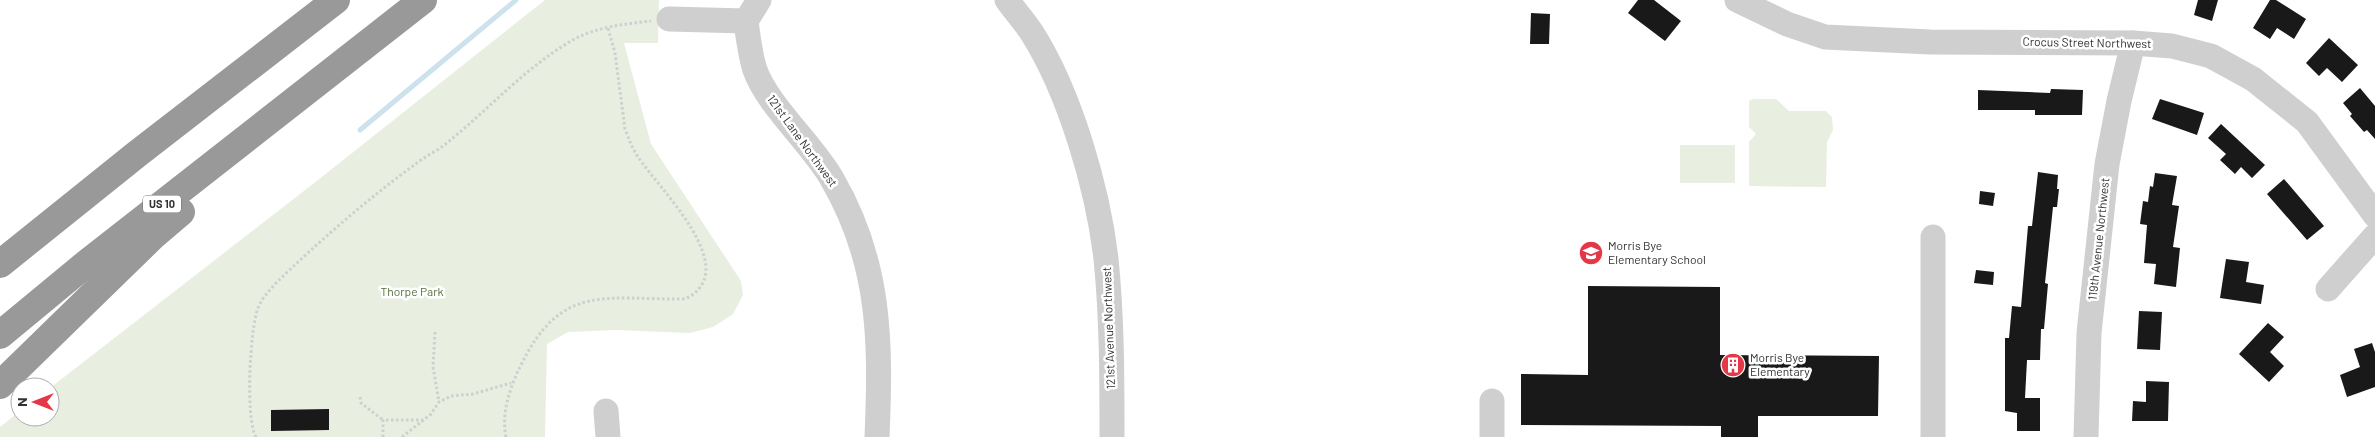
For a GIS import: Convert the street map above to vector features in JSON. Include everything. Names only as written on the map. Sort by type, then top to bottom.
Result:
[{"type":"highway","points":[[0,264],[336,0]]},
{"type":"highway","name":"US 10","points":[[0,334],[86,264],[424,0]]},
{"type":"highway","points":[[0,385],[154,235],[296,112],[327,76]]},
{"type":"highway","points":[[0,258],[58,217]]},
{"type":"street","points":[[669,20],[746,21],[759,0]]},
{"type":"street","name":"121st Avenue Northwest","points":[[1007,0],[1032,33],[1058,83],[1075,128],[1096,202],[1106,257],[1111,314],[1112,437]]},
{"type":"street","name":"Crocus Street Northwest","points":[[1749,3],[1825,36],[1930,42],[2133,42],[2172,46],[2211,56],[2253,79],[2307,122],[2375,215]]},
{"type":"street","name":"121st Lane Northwest","points":[[746,21],[755,70],[767,92],[831,178],[855,223],[868,263],[876,306],[879,356],[877,437]]},
{"type":"street","name":"119th Avenue Northwest","points":[[2086,437],[2089,333],[2107,164],[2118,101],[2133,42]]},
{"type":"street","points":[[2328,289],[2375,236]]},
{"type":"street","points":[[1933,237],[1933,437]]},
{"type":"street","points":[[1492,401],[1492,437]]},
{"type":"street","points":[[606,411],[608,437]]},
{"type":"path","points":[[256,437],[252,423],[251,344],[258,309],[263,297],[287,272],[382,191],[418,162],[446,144],[508,89],[572,40],[623,24],[669,20]]},
{"type":"path","points":[[506,437],[506,408],[512,383],[537,337],[549,321],[568,308],[597,298],[685,299],[697,293],[704,283],[707,269],[704,253],[688,223],[642,163],[629,140],[615,53],[608,28]]},
{"type":"path","points":[[435,332],[434,367],[439,402]]},
{"type":"path","points":[[402,437],[431,414],[439,402],[451,396],[473,394],[512,383]]},
{"type":"path","points":[[360,396],[361,403],[383,420],[423,420]]},
{"type":"path","points":[[383,420],[383,437]]},
{"type":"green space","name":"Thorpe Park","points":[[545,0],[659,0],[658,43],[624,43],[651,144],[741,281],[743,295],[733,314],[713,327],[690,333],[616,330],[568,332],[547,344],[545,437],[0,437],[0,427],[10,419],[10,427],[60,427],[60,380],[318,180]]},
{"type":"green space","points":[[1753,99],[1776,99],[1789,111],[1826,111],[1832,117],[1833,130],[1827,142],[1826,187],[1749,186],[1749,142],[1756,134],[1749,127],[1749,101]]},
{"type":"green space","points":[[1680,145],[1735,145],[1735,183],[1680,183]]},
{"type":"building","points":[[1638,0],[1654,0],[1681,21],[1665,41],[1628,13]]},
{"type":"building","points":[[2198,0],[2218,0],[2212,21],[2194,15]]},
{"type":"building","points":[[2270,0],[2276,0],[2306,19],[2294,39],[2277,28],[2270,39],[2253,28]]},
{"type":"building","points":[[1531,13],[1550,14],[1549,44],[1530,44]]},
{"type":"building","points":[[2329,38],[2358,65],[2342,82],[2327,68],[2319,76],[2306,63]]},
{"type":"building","points":[[2360,88],[2375,106],[2375,139],[2367,130],[2364,132],[2350,116],[2352,114],[2343,103]]},
{"type":"building","points":[[2051,89],[2083,90],[2082,115],[2035,115],[2035,110],[1978,110],[1978,90],[2050,93]]},
{"type":"building","points":[[2160,99],[2204,113],[2197,135],[2152,119]]},
{"type":"building","points":[[2221,124],[2265,165],[2252,178],[2241,167],[2235,174],[2220,160],[2226,154],[2208,138]]},
{"type":"building","points":[[2038,172],[2058,175],[2057,189],[2059,189],[2057,207],[2053,207],[2045,283],[2048,284],[2044,329],[2041,329],[2040,360],[2027,360],[2025,398],[2040,398],[2040,431],[2017,431],[2017,413],[2005,411],[2005,338],[2009,338],[2012,306],[2021,307],[2028,226],[2032,226]]},
{"type":"building","points":[[2155,173],[2177,176],[2172,205],[2179,206],[2173,247],[2180,248],[2176,287],[2154,284],[2156,264],[2144,263],[2147,225],[2140,224],[2143,201],[2148,202],[2150,186],[2153,187]]},
{"type":"building","points":[[2284,179],[2324,226],[2307,240],[2267,194]]},
{"type":"building","points":[[1980,191],[1995,193],[1993,206],[1979,204]]},
{"type":"building","points":[[2226,259],[2249,262],[2246,282],[2264,285],[2261,304],[2220,298]]},
{"type":"building","points":[[1976,270],[1994,272],[1993,285],[1974,283]]},
{"type":"building","name":"Morris Bye Elementary","points":[[1588,286],[1720,287],[1720,355],[1879,356],[1878,416],[1758,416],[1758,437],[1721,437],[1721,426],[1521,425],[1521,374],[1588,375]]},
{"type":"building","points":[[2139,311],[2162,312],[2160,350],[2137,349]]},
{"type":"building","points":[[2268,323],[2284,337],[2270,352],[2284,366],[2269,382],[2239,354]]},
{"type":"building","points":[[2372,343],[2375,352],[2375,387],[2347,397],[2340,375],[2360,367],[2354,349]]},
{"type":"building","points":[[2146,381],[2169,382],[2168,421],[2132,421],[2133,401],[2146,402]]},
{"type":"building","points":[[329,409],[329,430],[271,431],[271,410]]},
{"type":"waterway","points":[[360,130],[516,0]]},
{"type":"place","name":"Morris Bye Elementary School","points":[[1591,253]]},
{"type":"place","name":"Morris Bye Elementary","points":[[1733,365]]}]
